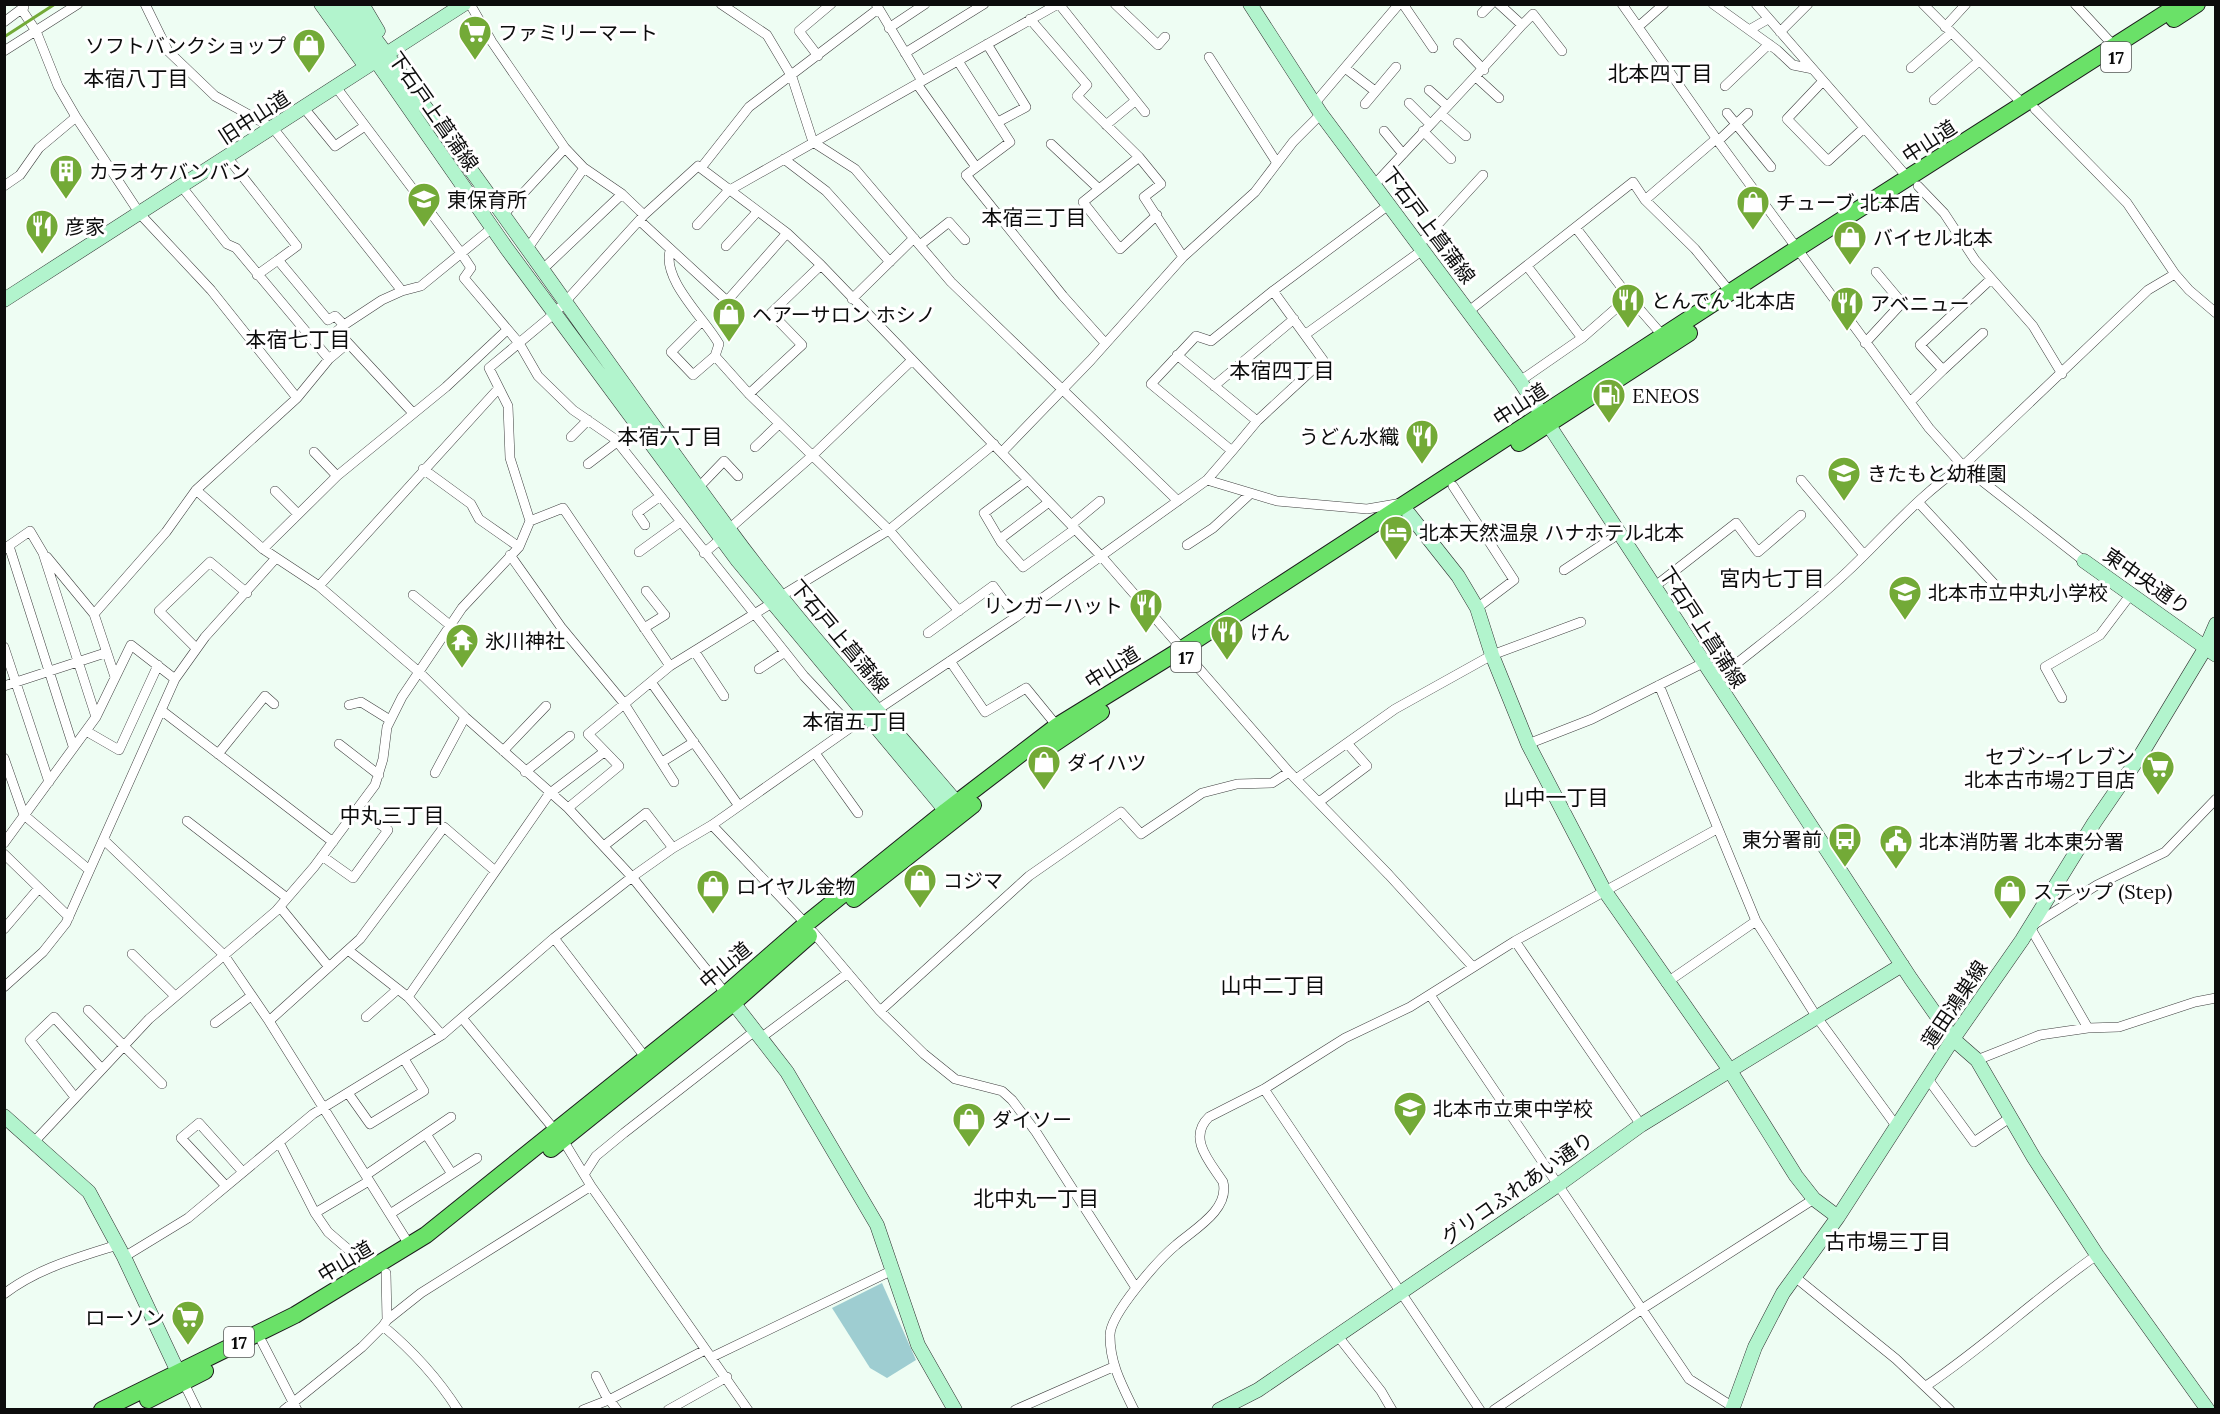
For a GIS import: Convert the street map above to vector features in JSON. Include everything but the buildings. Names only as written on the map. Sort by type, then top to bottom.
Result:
[{"type":"highway","name":"中山道","points":[[2029,107],[2114,46],[2180,4]]},
{"type":"highway","name":"中山道","points":[[954,810],[1185,652],[2029,107],[2197,4]]},
{"type":"highway","name":"中山道","points":[[1408,508],[1453,486],[1663,336],[1731,293],[1801,253]]},
{"type":"highway","name":"中山道","points":[[128,1410],[181,1377],[434,1243],[560,1135],[729,999],[809,928],[1058,726],[1185,652]]},
{"type":"highway","name":"中山道","points":[[102,1410],[262,1342],[323,1311],[560,1135],[645,1057],[729,999]]},
{"type":"main road","points":[[321,4],[376,60]]},
{"type":"main road","points":[[333,4],[371,45]]},
{"type":"main road","points":[[348,4],[371,45]]},
{"type":"main road","points":[[362,4],[378,30],[376,60]]},
{"type":"main road","name":"旧中山道","points":[[4,300],[464,4]]},
{"type":"main road","name":"下石戸上菖蒲線","points":[[1250,4],[1317,109],[1520,381],[1902,965],[1953,1040],[1977,1060],[2097,1255],[2208,1410]]},
{"type":"main road","name":"下石戸上菖蒲線","points":[[371,45],[376,60],[492,228],[555,313],[777,599],[954,810]]},
{"type":"main road","name":"下石戸上菖蒲線","points":[[376,60],[528,248],[699,487],[725,534]]},
{"type":"main road","points":[[1408,508],[1458,576],[1477,608],[1492,655],[1528,744],[1604,890],[1666,982],[1729,1069],[1796,1176],[1814,1199],[1838,1217]]},
{"type":"main road","name":"東中央通り","points":[[2084,561],[2211,651]]},
{"type":"main road","name":"蓮田鴻巣線","points":[[1733,1408],[1755,1347],[1795,1277],[1838,1217],[1953,1040],[2030,927],[2094,824],[2211,651],[2216,624]]},
{"type":"main road","name":"グリコふれあい通り","points":[[1219,1410],[1258,1390],[1558,1185],[1641,1125],[1902,965]]},
{"type":"main road","points":[[729,999],[759,1034],[786,1072],[877,1225],[918,1346],[956,1410]]},
{"type":"main road","points":[[4,1116],[88,1192],[120,1251],[181,1377]]},
{"type":"street","points":[[4,51],[78,4]]},
{"type":"street","points":[[145,4],[168,51],[215,96],[273,128],[402,291]]},
{"type":"street","points":[[470,4],[492,42],[566,148],[584,168],[622,194],[670,251],[727,301],[787,233]]},
{"type":"street","points":[[721,4],[767,35],[792,77],[813,142],[855,169],[951,282],[1178,501]]},
{"type":"street","points":[[818,56],[799,31],[831,4]]},
{"type":"street","points":[[889,28],[925,4]]},
{"type":"street","points":[[905,53],[984,4]]},
{"type":"street","points":[[697,225],[728,191],[1030,20],[1043,8],[1058,4],[1145,112]]},
{"type":"street","points":[[1115,4],[1158,45],[1165,37]]},
{"type":"street","points":[[1002,452],[1064,389],[1183,256],[1255,192],[1345,68],[1401,4],[1433,48]]},
{"type":"street","points":[[1482,13],[1491,4]]},
{"type":"street","points":[[1499,4],[1522,25]]},
{"type":"street","points":[[1622,4],[1717,140],[1865,343],[1963,466],[2084,561]]},
{"type":"street","points":[[1638,27],[1664,4]]},
{"type":"street","points":[[1713,4],[1769,44],[1793,66],[1812,69]]},
{"type":"street","points":[[1756,4],[1864,128],[1944,213],[1975,260],[2033,326],[2062,374]]},
{"type":"street","points":[[1780,32],[1809,4]]},
{"type":"street","points":[[1923,4],[2127,203],[2175,274],[2189,290],[2216,313]]},
{"type":"street","points":[[1911,68],[1948,30],[1966,4]]},
{"type":"street","points":[[2075,4],[2114,46]]},
{"type":"street","points":[[4,22],[23,7],[36,31],[58,86],[140,214],[211,290],[297,398]]},
{"type":"street","points":[[701,168],[749,107],[792,77],[877,7],[920,82],[976,167]]},
{"type":"street","points":[[1375,184],[1480,74],[1533,14],[1562,51]]},
{"type":"street","points":[[1749,30],[1768,19]]},
{"type":"street","points":[[1030,20],[1087,85],[1077,96],[1139,157],[1161,184],[1144,197],[1183,256]]},
{"type":"street","points":[[1458,43],[1499,98]]},
{"type":"street","points":[[987,44],[1026,107],[998,122]]},
{"type":"street","points":[[1725,86],[1769,44]]},
{"type":"street","points":[[1209,57],[1277,163]]},
{"type":"street","points":[[958,61],[1010,142],[966,175],[1063,296],[1105,343]]},
{"type":"street","points":[[1934,100],[1979,61]]},
{"type":"street","points":[[1365,104],[1396,67]]},
{"type":"street","points":[[1345,68],[1375,91]]},
{"type":"street","points":[[1823,81],[1787,119],[1828,161],[1864,128]]},
{"type":"street","points":[[336,87],[471,268],[464,278],[519,343],[538,376],[573,410],[617,442],[679,523],[785,652],[852,727]]},
{"type":"street","points":[[1429,90],[1466,136]]},
{"type":"street","points":[[1106,125],[1135,101]]},
{"type":"street","points":[[1409,103],[1452,159]]},
{"type":"street","points":[[304,108],[335,146],[365,126]]},
{"type":"street","points":[[1727,113],[1771,167]]},
{"type":"street","points":[[1645,200],[1748,113]]},
{"type":"street","points":[[4,186],[20,175],[39,148],[76,117]]},
{"type":"street","points":[[1384,131],[1403,154]]},
{"type":"street","points":[[1051,144],[1099,189]]},
{"type":"street","points":[[503,215],[566,148]]},
{"type":"street","points":[[1139,157],[1083,202],[1120,249],[1157,215]]},
{"type":"street","points":[[228,158],[297,246],[257,275]]},
{"type":"street","points":[[784,159],[825,191],[890,262]]},
{"type":"street","points":[[34,1142],[101,1068],[175,996],[280,907],[333,842],[375,785],[390,720],[402,697],[476,591],[519,546],[530,521],[510,458],[508,406],[489,368],[555,313],[642,218],[698,166],[728,191],[787,233],[821,265],[911,361],[1002,452],[1102,557],[1296,779],[1473,967]]},
{"type":"street","points":[[528,248],[584,168]]},
{"type":"street","points":[[1306,334],[1422,247],[1483,175]]},
{"type":"street","points":[[1469,311],[1633,182],[1645,200],[1695,249],[1731,293]]},
{"type":"street","points":[[182,187],[227,244],[236,248],[329,359]]},
{"type":"street","points":[[543,269],[622,194]]},
{"type":"street","points":[[1232,451],[1151,384],[1196,336],[1211,341],[1273,291],[1390,204]]},
{"type":"street","points":[[726,246],[757,212]]},
{"type":"street","points":[[852,299],[890,262],[917,241],[949,222],[965,240]]},
{"type":"street","points":[[413,413],[337,331],[382,300],[421,286],[492,228]]},
{"type":"street","points":[[1576,228],[1629,297],[1663,336]]},
{"type":"street","points":[[670,251],[667,261],[674,278],[719,344],[715,356],[693,375],[671,352],[702,321]]},
{"type":"street","points":[[278,260],[328,320],[334,316],[344,325]]},
{"type":"street","points":[[749,394],[802,345],[771,313],[821,265]]},
{"type":"street","points":[[1527,266],[1582,338]]},
{"type":"street","points":[[1865,343],[1902,303],[1876,272]]},
{"type":"street","points":[[1715,681],[1864,555],[1919,503],[1933,486],[1963,466],[2148,290],[2175,274]]},
{"type":"street","points":[[1943,370],[1920,345],[1991,279]]},
{"type":"street","points":[[4,1294],[25,1278],[46,1268],[120,1251],[188,1218],[313,1114],[442,1035],[554,938],[632,877],[1017,617],[1207,480],[1257,422],[1323,360],[1273,291]]},
{"type":"street","points":[[1520,381],[1582,338],[1629,297]]},
{"type":"street","points":[[1214,386],[1294,320]]},
{"type":"street","points":[[263,549],[337,476],[447,387],[507,330]]},
{"type":"street","points":[[1910,402],[1983,333]]},
{"type":"street","points":[[94,614],[166,532],[196,489],[297,398],[329,359],[348,343]]},
{"type":"street","points":[[1177,355],[1257,422]]},
{"type":"street","points":[[715,356],[749,394],[889,530],[959,610]]},
{"type":"street","points":[[704,553],[812,456],[911,361]]},
{"type":"street","points":[[319,586],[498,389]]},
{"type":"street","points":[[571,437],[588,420]]},
{"type":"street","points":[[755,447],[779,424]]},
{"type":"street","points":[[588,464],[617,442]]},
{"type":"street","points":[[568,808],[619,766],[588,734],[623,702],[670,666],[889,530],[994,444]]},
{"type":"street","points":[[314,452],[337,476]]},
{"type":"street","points":[[699,487],[724,461],[738,476]]},
{"type":"street","points":[[423,469],[471,504],[478,519],[519,546]]},
{"type":"street","points":[[1028,480],[984,513],[1000,539],[1023,567],[1073,527],[1100,501]]},
{"type":"street","points":[[1207,480],[1277,501],[1367,509],[1408,508]]},
{"type":"street","points":[[1801,480],[1864,555]]},
{"type":"street","points":[[1453,486],[1514,580],[1477,608]]},
{"type":"street","points":[[196,489],[263,549],[319,586],[420,673],[549,794],[568,808],[605,845],[632,877],[729,999]]},
{"type":"street","points":[[275,491],[298,514]]},
{"type":"street","points":[[1187,545],[1213,528],[1250,494]]},
{"type":"street","points":[[645,525],[637,513],[659,497]]},
{"type":"street","points":[[1000,539],[1049,502]]},
{"type":"street","points":[[1919,503],[1997,587]]},
{"type":"street","points":[[530,521],[563,508],[670,666]]},
{"type":"street","points":[[1654,587],[1736,523],[1758,552],[1801,515]]},
{"type":"street","points":[[639,552],[679,523]]},
{"type":"street","points":[[73,746],[7,547],[30,531],[43,553],[94,614],[105,653],[115,677]]},
{"type":"street","points":[[1564,570],[1620,533]]},
{"type":"street","points":[[43,553],[96,717]]},
{"type":"street","points":[[510,555],[561,627],[623,702],[675,782]]},
{"type":"street","points":[[4,987],[43,952],[69,917],[88,869],[104,840],[175,680],[196,648],[276,558]]},
{"type":"street","points":[[196,648],[159,611],[210,562],[247,593]]},
{"type":"street","points":[[928,633],[993,586],[1017,617]]},
{"type":"street","points":[[644,628],[665,615],[646,591]]},
{"type":"street","points":[[2062,698],[2045,667],[2100,635],[2131,594]]},
{"type":"street","points":[[413,595],[451,626]]},
{"type":"street","points":[[1296,779],[1395,709],[1492,655],[1581,622]]},
{"type":"street","points":[[4,843],[96,717],[131,645],[175,680]]},
{"type":"street","points":[[4,647],[49,782]]},
{"type":"street","points":[[695,652],[724,696]]},
{"type":"street","points":[[759,669],[785,652]]},
{"type":"street","points":[[4,686],[105,653]]},
{"type":"street","points":[[950,661],[985,712],[1026,688],[1058,726]]},
{"type":"street","points":[[1528,744],[1592,719],[1703,663]]},
{"type":"street","points":[[86,731],[119,750],[158,665]]},
{"type":"street","points":[[651,682],[739,806]]},
{"type":"street","points":[[1659,685],[1756,921],[1816,1016],[1897,1127]]},
{"type":"street","points":[[218,754],[265,696],[274,704]]},
{"type":"street","points":[[349,705],[361,702],[390,720]]},
{"type":"street","points":[[503,751],[546,706]]},
{"type":"street","points":[[161,710],[333,842]]},
{"type":"street","points":[[435,772],[465,717]]},
{"type":"street","points":[[525,772],[570,736]]},
{"type":"street","points":[[662,762],[694,742]]},
{"type":"street","points":[[1319,802],[1367,766],[1347,743]]},
{"type":"street","points":[[339,744],[379,775]]},
{"type":"street","points":[[408,997],[494,870],[549,794],[604,752]]},
{"type":"street","points":[[815,753],[858,813]]},
{"type":"street","points":[[4,758],[24,815],[88,869]]},
{"type":"street","points":[[879,1011],[1029,876],[1121,812],[1142,834],[1202,793],[1237,784],[1272,783],[1289,771]]},
{"type":"street","points":[[2088,1028],[2030,927],[2097,885],[2165,852],[2216,799]]},
{"type":"street","points":[[322,856],[353,878],[388,830],[358,808]]},
{"type":"street","points":[[605,845],[646,813],[673,848]]},
{"type":"street","points":[[187,821],[287,898]]},
{"type":"street","points":[[712,825],[809,928],[879,1011],[924,1054],[955,1079],[1002,1091],[1012,1100],[1031,1125],[1136,1288]]},
{"type":"street","points":[[269,1021],[360,939],[444,827],[494,870]]},
{"type":"street","points":[[1134,1410],[1113,1367],[1109,1334],[1113,1321],[1136,1288],[1174,1246],[1209,1218],[1221,1200],[1223,1182],[1202,1148],[1198,1135],[1202,1124],[1209,1117],[1264,1089],[1345,1038],[1393,1016],[1515,941],[1717,829]]},
{"type":"street","points":[[104,840],[224,955],[269,1021],[410,1246]]},
{"type":"street","points":[[4,869],[8,857],[69,917]]},
{"type":"street","points":[[4,929],[39,888]]},
{"type":"street","points":[[280,907],[329,967]]},
{"type":"street","points":[[1666,982],[1756,921]]},
{"type":"street","points":[[554,938],[645,1057]]},
{"type":"street","points":[[1515,941],[1641,1125]]},
{"type":"street","points":[[348,950],[408,997],[442,1035]]},
{"type":"street","points":[[132,954],[175,996]]},
{"type":"street","points":[[585,1173],[596,1156],[624,1132],[848,973]]},
{"type":"street","points":[[366,1017],[398,989]]},
{"type":"street","points":[[1430,995],[1689,1379],[1733,1408]]},
{"type":"street","points":[[215,1023],[251,996]]},
{"type":"street","points":[[1977,1060],[2040,1035],[2088,1028],[2119,1027],[2195,1002],[2216,998]]},
{"type":"street","points":[[88,1010],[122,1047],[162,1084]]},
{"type":"street","points":[[74,1096],[30,1040],[54,1017],[101,1068]]},
{"type":"street","points":[[462,1018],[560,1135],[591,1185],[748,1410]]},
{"type":"street","points":[[1338,1031],[1345,1038]]},
{"type":"street","points":[[348,1093],[370,1124],[424,1091],[404,1059]]},
{"type":"street","points":[[1928,1079],[1974,1142],[2011,1117]]},
{"type":"street","points":[[1264,1089],[1480,1410]]},
{"type":"street","points":[[315,1214],[451,1118]]},
{"type":"street","points":[[225,1185],[181,1138],[199,1123],[242,1171]]},
{"type":"street","points":[[426,1134],[452,1174]]},
{"type":"street","points":[[279,1142],[315,1214],[328,1232],[379,1271],[385,1323],[440,1383],[458,1410]]},
{"type":"street","points":[[390,1214],[477,1158]]},
{"type":"street","points":[[284,1410],[295,1406],[421,1293],[591,1185]]},
{"type":"street","points":[[1494,1410],[1642,1309],[1814,1199]]},
{"type":"street","points":[[1926,1386],[2097,1255]]},
{"type":"street","points":[[583,1410],[893,1270]]},
{"type":"street","points":[[1795,1277],[1926,1386],[1950,1410]]},
{"type":"street","points":[[1337,1335],[1381,1391],[1392,1410]]},
{"type":"street","points":[[262,1342],[295,1406]]},
{"type":"street","points":[[1015,1410],[1113,1367]]},
{"type":"street","points":[[596,1376],[605,1394],[617,1410]]},
{"type":"street","points":[[181,1377],[196,1410]]},
{"type":"street","points":[[668,1410],[727,1377]]},
{"type":"shaded area","points":[[882,1283],[916,1360],[887,1378],[870,1368],[832,1308]]},
{"type":"railway","points":[[4,37],[55,4]]},
{"type":"place","name":"ファミリーマート","points":[[475,61]]},
{"type":"place","name":"ソフトバンクショップ","points":[[309,74]]},
{"type":"place","name":"カラオケバンバン","points":[[66,200]]},
{"type":"place","name":"東保育所","points":[[424,228]]},
{"type":"place","name":"チューブ 北本店","points":[[1753,231]]},
{"type":"place","name":"彦家","points":[[42,255]]},
{"type":"place","name":"バイセル北本","points":[[1850,266]]},
{"type":"place","name":"とんでん 北本店","points":[[1628,329]]},
{"type":"place","name":"アベニュー","points":[[1847,332]]},
{"type":"place","name":"ヘアーサロン ホシノ","points":[[729,343]]},
{"type":"place","name":"ENEOS","points":[[1609,424]]},
{"type":"place","name":"うどん水織","points":[[1422,465]]},
{"type":"place","name":"きたもと幼稚園","points":[[1844,502]]},
{"type":"place","name":"北本天然温泉 ハナホテル北本","points":[[1396,561]]},
{"type":"place","name":"北本市立中丸小学校","points":[[1905,621]]},
{"type":"place","name":"リンガーハット","points":[[1146,634]]},
{"type":"place","name":"けん","points":[[1227,661]]},
{"type":"place","name":"氷川神社","points":[[462,669]]},
{"type":"place","name":"ダイハツ","points":[[1044,791]]},
{"type":"place","name":"セブン-イレブン 北本古市場2丁目店","points":[[2158,796]]},
{"type":"place","name":"東分署前","points":[[1845,868]]},
{"type":"place","name":"北本消防署 北本東分署","points":[[1896,870]]},
{"type":"place","name":"コジマ","points":[[920,909]]},
{"type":"place","name":"ロイヤル金物","points":[[713,915]]},
{"type":"place","name":"ステップ (Step)","points":[[2010,920]]},
{"type":"place","name":"北本市立東中学校","points":[[1410,1137]]},
{"type":"place","name":"ダイソー","points":[[969,1148]]},
{"type":"place","name":"ローソン","points":[[188,1346]]},
{"type":"district","name":"北本四丁目","points":[[1660,73]]},
{"type":"district","name":"本宿八丁目","points":[[136,78]]},
{"type":"district","name":"本宿三丁目","points":[[1034,217]]},
{"type":"district","name":"本宿七丁目","points":[[298,339]]},
{"type":"district","name":"本宿四丁目","points":[[1282,370]]},
{"type":"district","name":"本宿六丁目","points":[[670,436]]},
{"type":"district","name":"宮内七丁目","points":[[1772,578]]},
{"type":"district","name":"本宿五丁目","points":[[855,721]]},
{"type":"district","name":"山中一丁目","points":[[1556,797]]},
{"type":"district","name":"中丸三丁目","points":[[392,815]]},
{"type":"district","name":"山中二丁目","points":[[1273,985]]},
{"type":"district","name":"北中丸一丁目","points":[[1036,1198]]},
{"type":"district","name":"古市場三丁目","points":[[1888,1241]]}]
